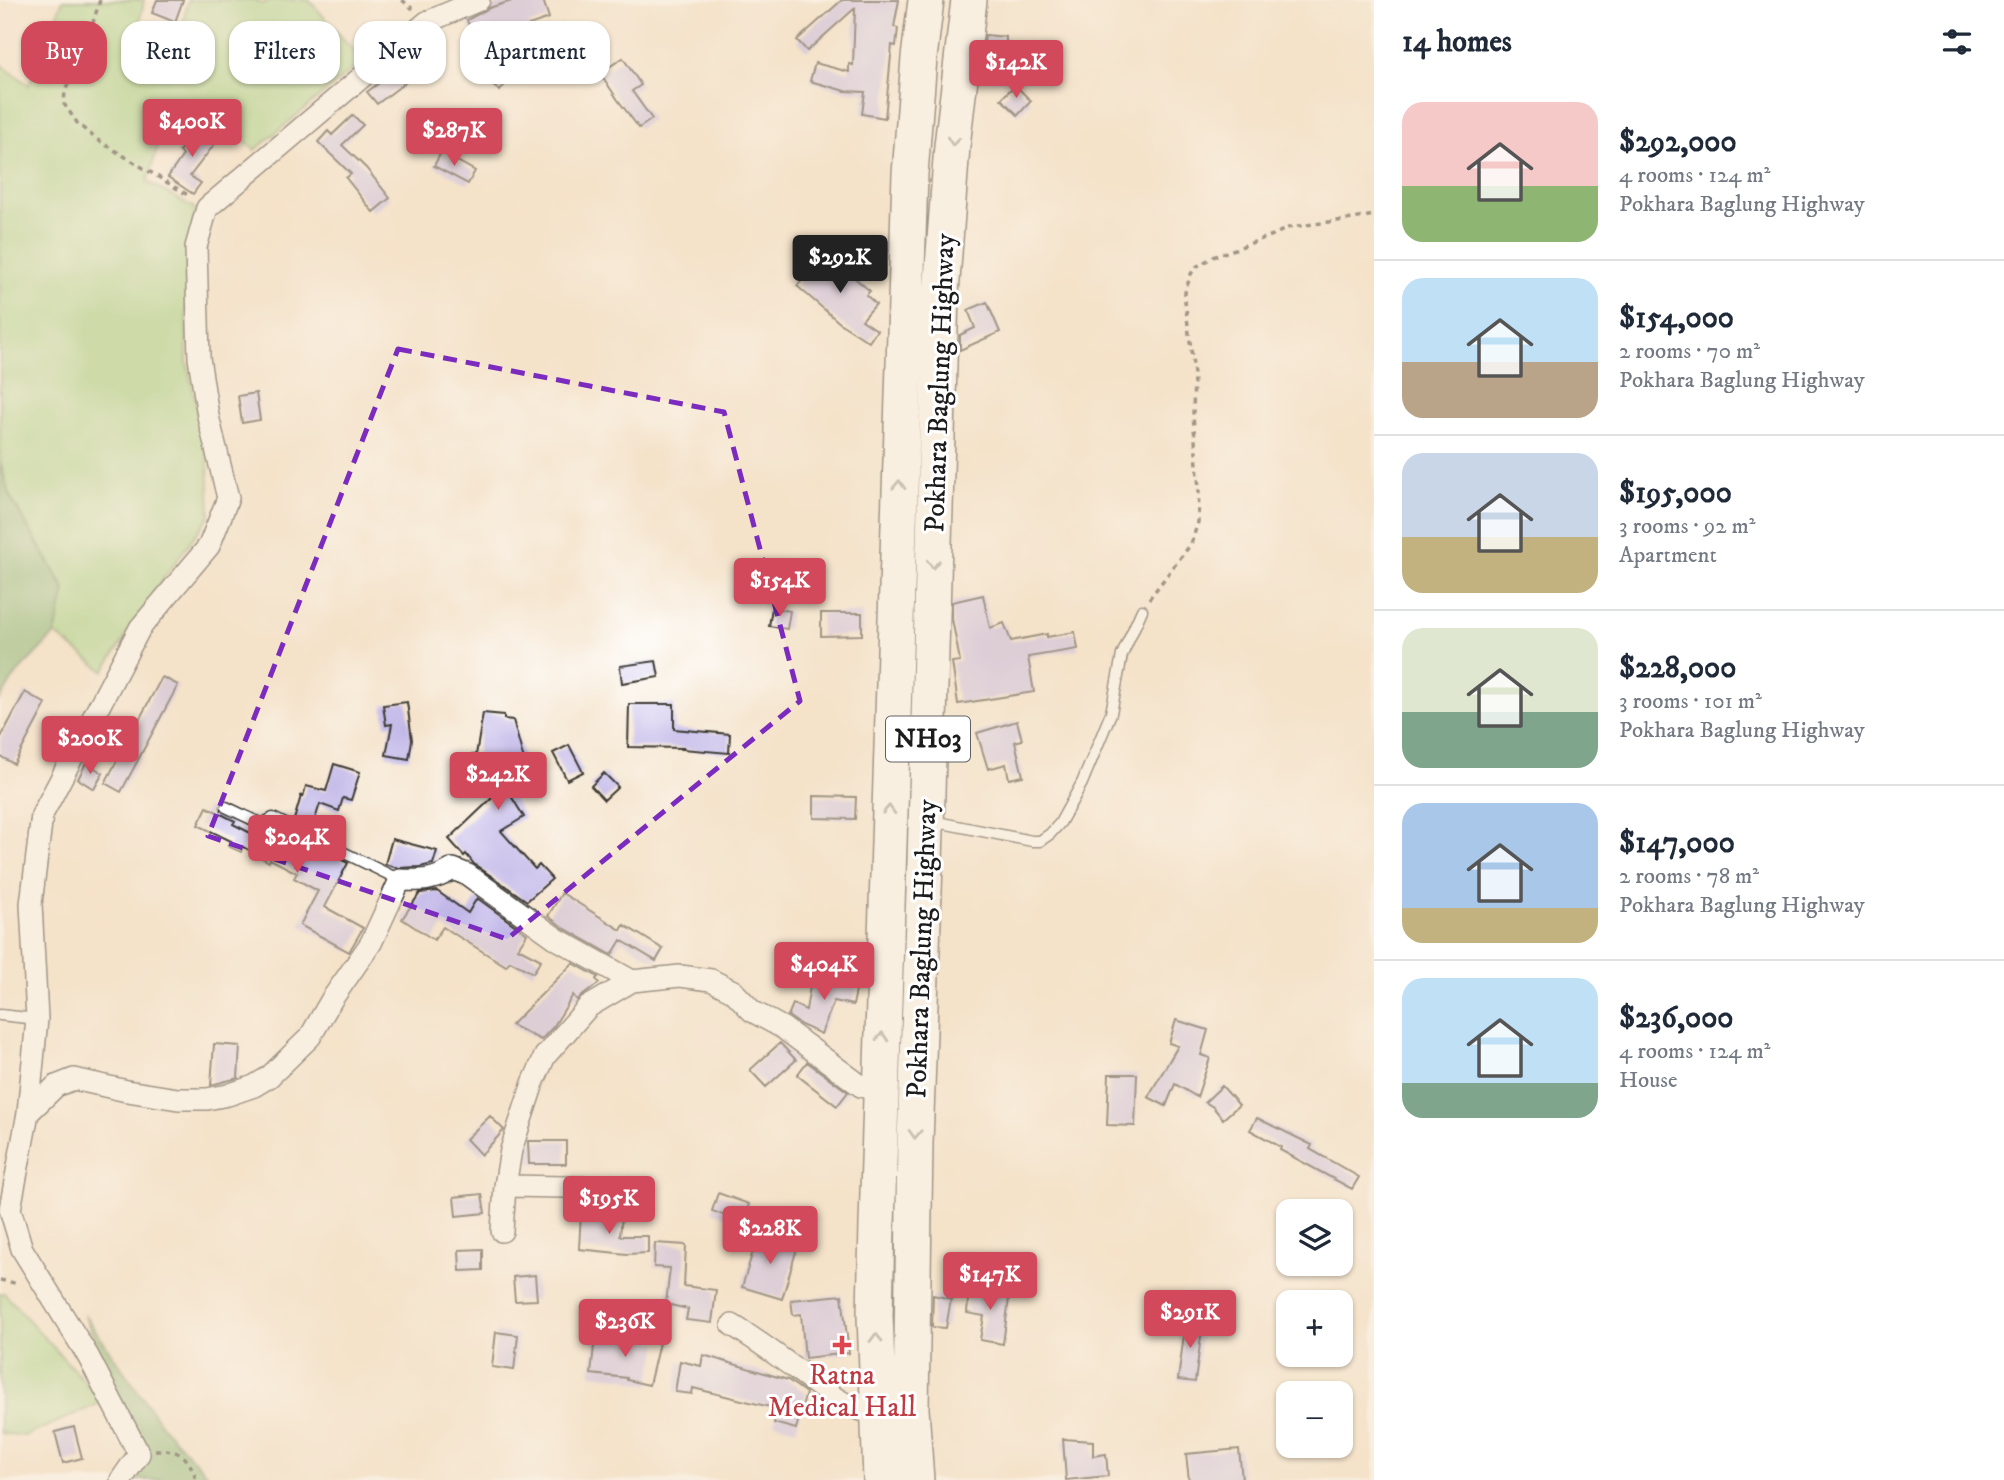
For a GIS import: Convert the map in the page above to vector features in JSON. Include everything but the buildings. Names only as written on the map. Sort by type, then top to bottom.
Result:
[{"type":"highway","name":"Pokhara Baglung Highway","points":[[881,1480],[875,1315],[881,1091],[909,186],[926,0]]},
{"type":"highway","name":"Pokhara Baglung Highway","points":[[916,1480],[911,1409],[914,1209],[940,294],[952,146],[969,0]]},
{"type":"street","points":[[121,1480],[139,1454],[88,1356],[22,1248],[10,1209],[28,1112],[37,1019],[31,904],[42,815],[140,628],[209,546],[228,498],[208,416],[199,358],[196,247],[207,208],[427,22],[479,0]]},
{"type":"street","points":[[28,1112],[56,1086],[74,1079],[165,1097],[207,1099],[228,1096],[269,1077],[310,1037],[332,999],[371,943],[400,880],[424,881],[439,878],[453,869],[468,875],[557,939],[632,981]]},
{"type":"street","points":[[502,1231],[511,1150],[533,1083],[545,1056],[588,1007],[632,981],[680,976],[711,980],[733,991],[752,1011],[783,1028],[861,1086],[881,1091]]},
{"type":"street","points":[[505,1186],[627,1188]]},
{"type":"street","points":[[732,1325],[753,1337],[845,1404],[864,1412],[877,1413]]},
{"type":"lane","points":[[926,820],[1032,841],[1040,841],[1051,834],[1071,806],[1097,750],[1114,701],[1122,655],[1142,610]]},
{"type":"lane","points":[[226,807],[262,824],[272,818],[400,880]]},
{"type":"lane","points":[[0,1015],[37,1019]]},
{"type":"path","points":[[100,0],[86,45],[65,91],[64,104],[78,124],[96,139],[207,208]]},
{"type":"path","points":[[1142,610],[1191,544],[1198,522],[1193,415],[1194,374],[1185,301],[1191,274],[1203,262],[1213,257],[1290,227],[1374,215]]},
{"type":"path","points":[[139,1454],[145,1450],[176,1451],[186,1458],[196,1480]]},
{"type":"highlighted area","points":[[398,349],[724,412],[800,701],[507,939],[208,836]]},
{"type":"green space","points":[[63,0],[144,0],[140,21],[121,21],[121,84],[215,84],[215,21],[184,21],[188,0],[255,0],[262,4],[271,0],[309,0],[328,21],[229,21],[229,84],[335,84],[255,150],[204,109],[164,126],[147,182],[196,209],[186,263],[187,362],[208,461],[210,515],[158,586],[104,671],[55,634],[65,589],[9,495],[0,462],[0,64],[21,79],[21,84],[107,84],[107,21],[55,21]]},
{"type":"green space","points":[[340,35],[354,51],[354,68],[340,80]]},
{"type":"green space","points":[[0,462],[9,495],[65,590],[55,634],[18,672],[0,699]]},
{"type":"green space","points":[[0,1293],[4,1293],[103,1402],[25,1436],[0,1433]]},
{"type":"green space","points":[[84,1314],[163,1427],[208,1475],[208,1480],[131,1480],[143,1461]]},
{"type":"place","name":"Ratna Medical Hall","points":[[842,1345]]}]
